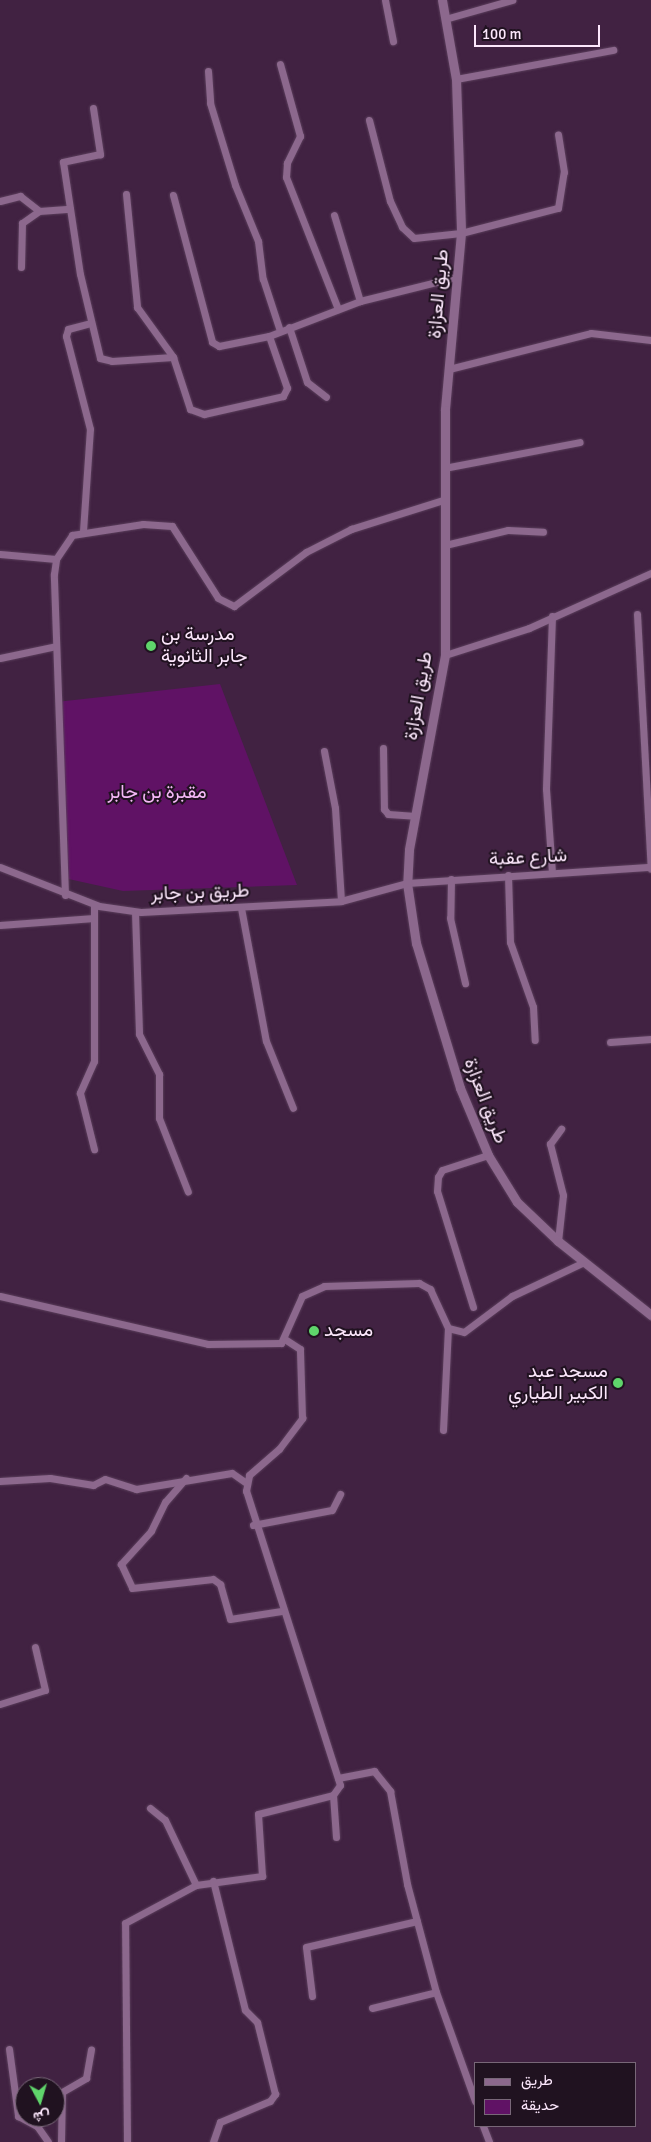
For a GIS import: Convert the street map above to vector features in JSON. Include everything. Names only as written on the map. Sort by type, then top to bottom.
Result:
[{"type":"street","points":[[385,0],[392,41]]},
{"type":"street","name":"طريق العزازة","points":[[442,0],[456,79],[461,233],[449,369],[444,468],[445,655],[415,816],[407,882],[416,943],[460,1088],[488,1155],[517,1202],[558,1241],[651,1314]]},
{"type":"street","points":[[445,18],[512,0]]},
{"type":"street","points":[[456,79],[613,50]]},
{"type":"street","points":[[280,64],[300,136],[287,163],[286,177],[338,309]]},
{"type":"street","points":[[208,71],[210,103],[232,176],[258,241],[263,279],[280,331]]},
{"type":"street","points":[[93,108],[101,151],[63,162],[90,323],[103,360],[173,357]]},
{"type":"street","points":[[369,120],[390,201],[407,234],[423,239],[461,233],[558,208],[564,172],[558,134]]},
{"type":"street","points":[[126,194],[137,307],[173,357],[190,409],[198,414],[279,398],[287,388],[269,336]]},
{"type":"street","points":[[173,195],[212,342],[224,346],[269,336],[360,301],[457,278]]},
{"type":"street","points":[[0,201],[24,197],[39,211]]},
{"type":"street","points":[[21,266],[22,224],[39,211],[70,209]]},
{"type":"street","points":[[334,215],[360,301]]},
{"type":"street","points":[[82,531],[90,429],[66,336],[68,329],[90,323]]},
{"type":"street","points":[[289,327],[307,382],[326,397]]},
{"type":"street","points":[[449,369],[591,333],[651,340]]},
{"type":"street","points":[[444,468],[580,442]]},
{"type":"street","points":[[65,895],[56,646],[56,559],[72,535],[82,531],[160,522],[172,526],[218,598],[234,606],[306,552],[351,529],[443,500]]},
{"type":"street","points":[[445,545],[508,530],[543,532]]},
{"type":"street","points":[[0,554],[56,559]]},
{"type":"street","points":[[445,655],[552,616],[651,573]]},
{"type":"street","points":[[637,614],[651,867]]},
{"type":"street","points":[[552,616],[546,798],[552,872]]},
{"type":"street","points":[[0,658],[56,646]]},
{"type":"street","points":[[382,748],[384,808],[394,815],[415,816]]},
{"type":"street","points":[[324,751],[335,808],[341,900]]},
{"type":"street","name":"طريق بن جابر","points":[[0,867],[65,895],[94,905],[135,912],[241,908],[341,900],[407,882]]},
{"type":"street","name":"شارع عقبة","points":[[407,882],[651,867]]},
{"type":"street","points":[[508,875],[510,942],[533,1007],[535,1040]]},
{"type":"street","points":[[451,879],[450,918],[465,983]]},
{"type":"street","points":[[94,905],[94,1061],[80,1093],[94,1149]]},
{"type":"street","points":[[241,908],[266,1041],[293,1108]]},
{"type":"street","points":[[135,912],[139,1034],[159,1074],[159,1118],[188,1192]]},
{"type":"street","points":[[0,925],[94,918]]},
{"type":"street","points":[[610,1042],[651,1039]]},
{"type":"street","points":[[558,1241],[562,1195],[550,1144],[561,1129]]},
{"type":"street","points":[[473,1307],[437,1191],[438,1177],[442,1170],[488,1155]]},
{"type":"street","points":[[448,1328],[456,1332],[471,1328],[512,1296],[584,1262]]},
{"type":"street","points":[[286,1340],[302,1296],[334,1285],[419,1283],[430,1289],[448,1328],[443,1430]]},
{"type":"street","points":[[0,1296],[208,1344],[286,1340],[300,1349],[302,1418],[245,1482]]},
{"type":"street","points":[[0,1481],[50,1478],[93,1484],[105,1480],[136,1489],[186,1478],[232,1473],[245,1482],[253,1525],[268,1558],[281,1611],[340,1785],[333,1795],[336,1836]]},
{"type":"street","points":[[186,1478],[165,1502],[151,1531],[121,1564],[132,1588],[213,1579],[220,1584],[230,1619],[281,1611]]},
{"type":"street","points":[[253,1525],[332,1510],[340,1494]]},
{"type":"street","points":[[0,1704],[45,1690],[35,1647]]},
{"type":"street","points":[[338,1778],[360,1771],[383,1777],[399,1826],[417,1921],[436,1992],[473,2095]]},
{"type":"street","points":[[127,2142],[123,1930],[131,1917],[196,1885],[213,1881],[262,1876],[258,1814],[333,1795]]},
{"type":"street","points":[[150,1808],[165,1820],[196,1885]]},
{"type":"street","points":[[213,1881],[245,2010],[257,2022],[275,2094],[270,2101],[220,2122],[213,2142]]},
{"type":"street","points":[[312,1996],[306,1947],[417,1921]]},
{"type":"street","points":[[372,2008],[436,1992]]},
{"type":"street","points":[[9,2049],[18,2116],[37,2126],[48,2142]]},
{"type":"street","points":[[61,2142],[62,2092],[86,2078],[92,2049]]},
{"type":"street","points":[[483,2127],[489,2142]]},
{"type":"green space","name":"مقبرة بن جابر","points":[[220,684],[297,885],[123,891],[64,878],[56,702]]},
{"type":"place","name":"مدرسة بن جابر الثانوية","points":[[151,646]]},
{"type":"place","name":"مسجد","points":[[314,1331]]},
{"type":"place","name":"مسجد عبد الكبير الطياري","points":[[618,1383]]}]
